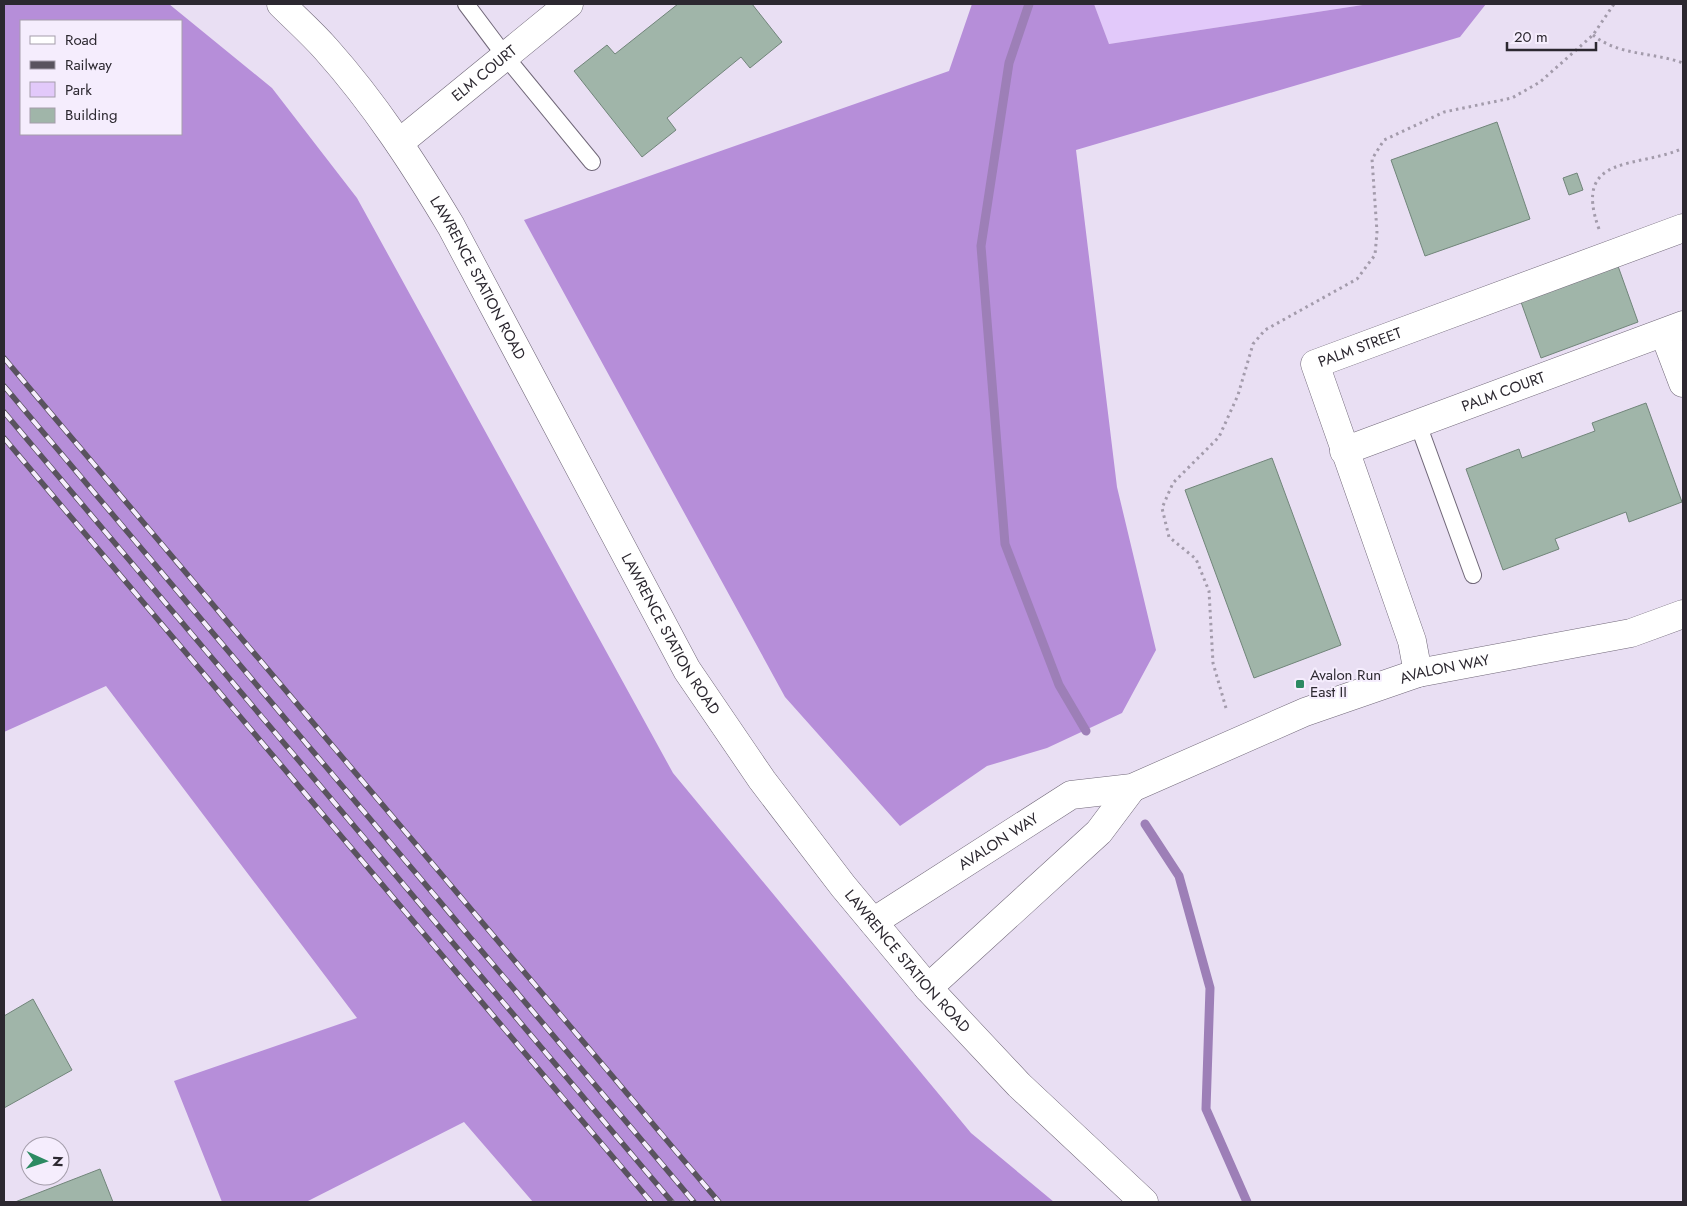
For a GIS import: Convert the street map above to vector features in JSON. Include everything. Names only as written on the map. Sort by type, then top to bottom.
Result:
[{"type":"street","name":"LAWRENCE STATION ROAD","points":[[281,4],[326,48],[374,107],[451,226],[687,670],[762,780],[873,922],[928,988],[1019,1085],[1144,1202]]},
{"type":"street","name":"ELM COURT","points":[[399,143],[569,4]]},
{"type":"street","name":"PALM STREET","points":[[1418,673],[1412,641],[1315,364],[1683,228]]},
{"type":"street","name":"PALM COURT","points":[[1344,451],[1674,329],[1683,383]]},
{"type":"street","name":"AVALON WAY","points":[[873,922],[1071,796],[1132,788],[1305,712],[1418,673],[1630,633],[1683,614]]},
{"type":"street","name":"AVALON WAY","points":[[928,988],[1099,832],[1132,788]]},
{"type":"lane","points":[[466,4],[505,56],[592,162]]},
{"type":"lane","points":[[1418,424],[1473,575]]},
{"type":"path","points":[[1226,708],[1213,662],[1209,591],[1196,559],[1169,537],[1162,508],[1173,483],[1219,438],[1238,395],[1253,344],[1266,330],[1357,279],[1375,255],[1377,232],[1372,159],[1384,140],[1444,112],[1512,98],[1540,82],[1592,35],[1614,4]]},
{"type":"path","points":[[1592,35],[1605,45],[1622,51],[1667,57],[1683,63]]},
{"type":"path","points":[[1609,256],[1591,201],[1594,187],[1600,177],[1612,168],[1683,148]]},
{"type":"green space","points":[[1094,4],[1369,4],[1109,44]]},
{"type":"shaded area","points":[[4,4],[169,4],[272,88],[357,198],[673,773],[971,1133],[1054,1202],[533,1202],[464,1122],[306,1202],[222,1202],[174,1081],[357,1018],[106,686],[4,732]]},
{"type":"shaded area","points":[[972,4],[1094,4],[1109,44],[1369,4],[1486,4],[1460,37],[1076,150],[1117,487],[1156,650],[1122,713],[1047,748],[987,766],[900,826],[785,697],[524,220],[949,71]]},
{"type":"building","points":[[678,4],[752,4],[782,42],[750,68],[741,57],[703,88],[667,118],[676,130],[642,157],[574,71],[607,45],[615,54]]},
{"type":"building","points":[[1497,122],[1530,219],[1425,256],[1391,160]]},
{"type":"building","points":[[1577,173],[1583,190],[1569,195],[1563,178]]},
{"type":"building","points":[[1618,266],[1638,322],[1541,358],[1521,302]]},
{"type":"building","points":[[1646,403],[1682,502],[1629,522],[1626,512],[1555,539],[1559,549],[1503,570],[1466,469],[1519,449],[1522,458],[1595,431],[1592,423]]},
{"type":"building","points":[[1272,458],[1341,645],[1254,678],[1185,490]]},
{"type":"building","points":[[33,999],[72,1070],[4,1108],[4,1016]]},
{"type":"building","points":[[100,1169],[113,1202],[15,1202],[56,1186],[70,1186],[70,1181]]},
{"type":"waterway","points":[[1029,4],[1009,63],[981,246],[1005,544],[1059,685],[1086,731]]},
{"type":"waterway","points":[[1145,824],[1179,876],[1210,988],[1206,1109],[1247,1202]]},
{"type":"railway","points":[[4,358],[719,1202]]},
{"type":"railway","points":[[4,386],[694,1202]]},
{"type":"railway","points":[[4,412],[672,1202]]},
{"type":"railway","points":[[4,438],[651,1202]]},
{"type":"place","name":"Avalon Run East II","points":[[1300,684]]}]
